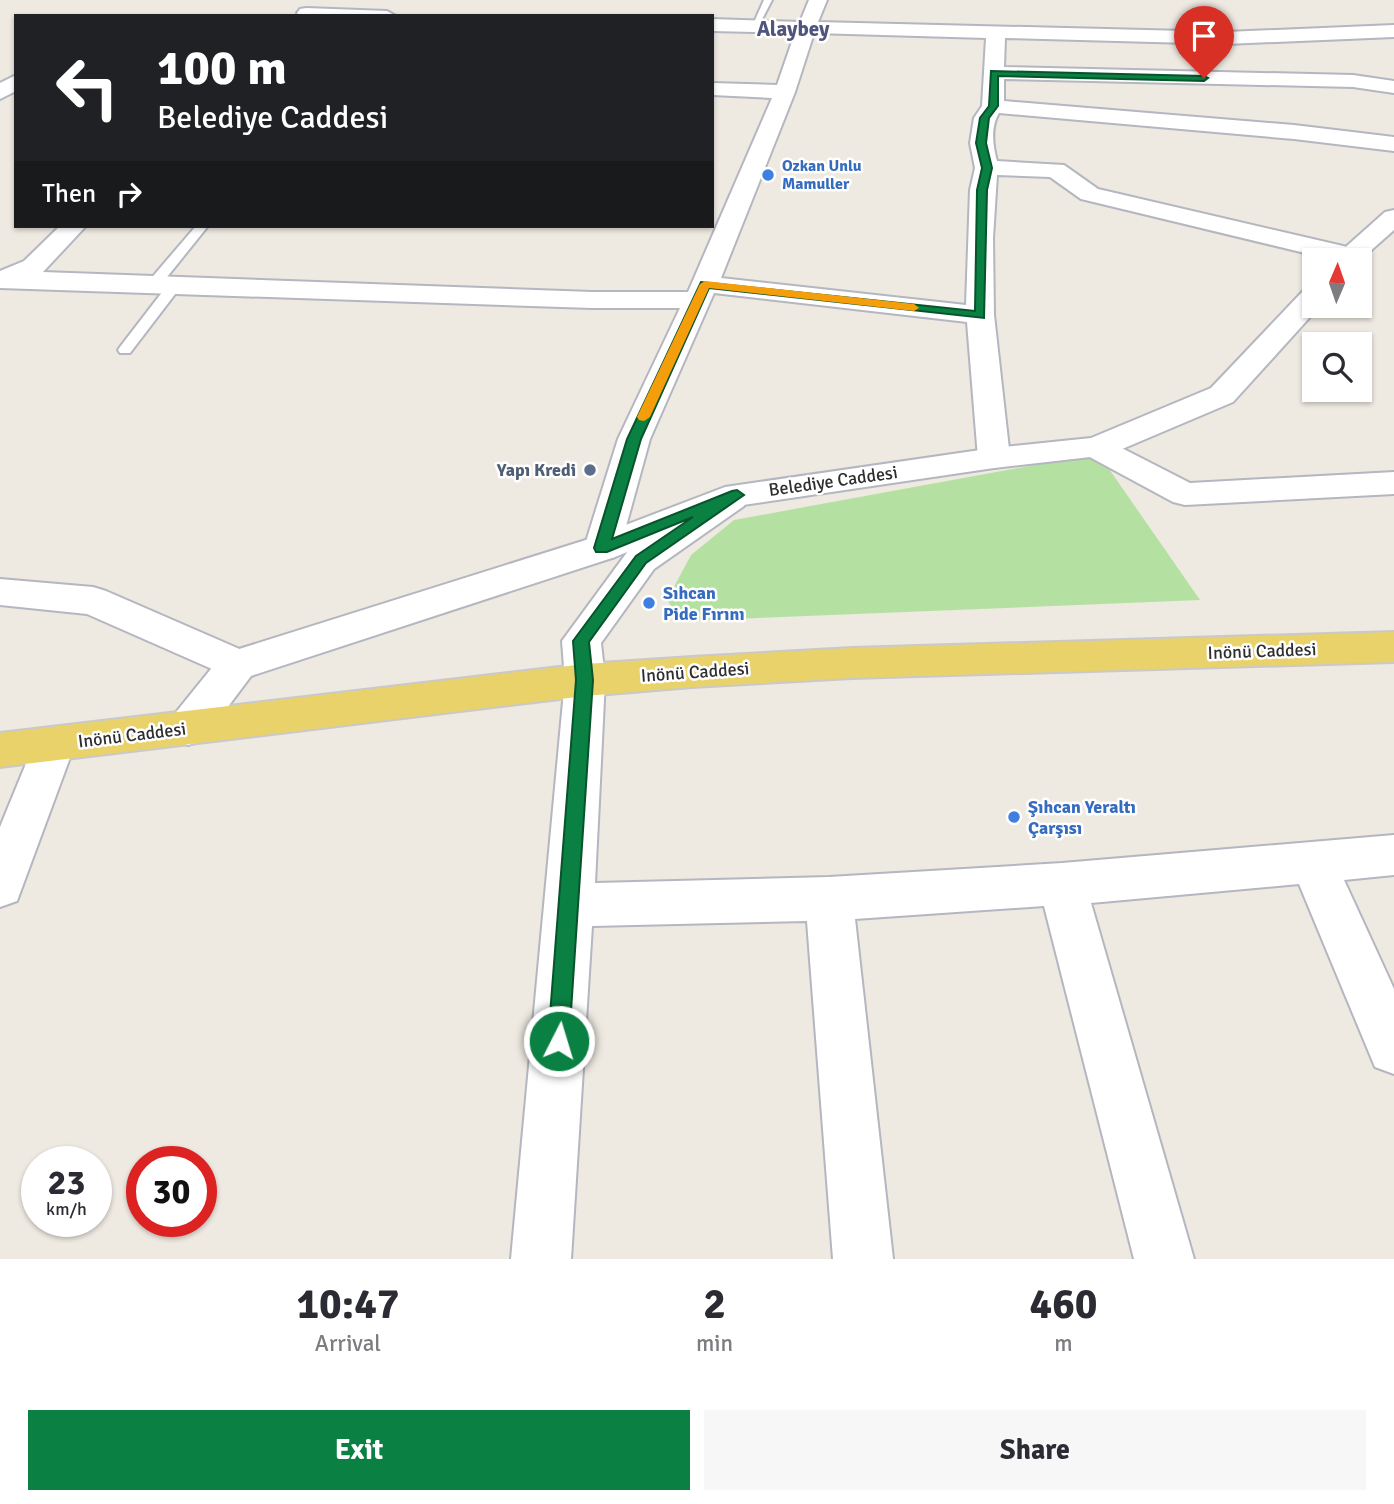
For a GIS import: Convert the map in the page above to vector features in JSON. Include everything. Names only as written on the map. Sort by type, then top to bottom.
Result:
[{"type":"main road","name":"Inönü Caddesi","points":[[0,750],[584,680],[852,663],[1394,647]]},
{"type":"street","points":[[305,14],[321,0]]},
{"type":"street","points":[[601,548],[634,439],[702,292],[785,92],[818,0]]},
{"type":"street","points":[[714,25],[1226,38],[1394,31]]},
{"type":"street","points":[[994,458],[980,315],[982,190],[987,168],[981,143],[985,118],[993,106],[996,31]]},
{"type":"street","points":[[1226,38],[1294,132]]},
{"type":"street","points":[[994,73],[1353,81],[1394,87]]},
{"type":"street","points":[[0,93],[14,82]]},
{"type":"street","points":[[714,89],[785,92]]},
{"type":"street","points":[[993,106],[1294,132],[1394,144]]},
{"type":"street","points":[[987,168],[1056,170],[1090,194],[1305,248]]},
{"type":"street","points":[[1357,248],[1394,217]]},
{"type":"street","points":[[1,280],[33,267],[72,228]]},
{"type":"street","points":[[1,280],[592,300],[702,292],[980,315]]},
{"type":"street","name":"Belediye Caddesi","points":[[237,665],[601,548],[737,495],[994,458],[1097,448],[1222,394],[1302,309]]},
{"type":"street","points":[[1097,448],[1185,494],[1394,482]]},
{"type":"street","points":[[541,1259],[570,905],[584,680],[581,641],[641,560],[737,495]]},
{"type":"street","points":[[0,592],[93,601],[237,665],[188,728]]},
{"type":"street","points":[[0,886],[54,744]]},
{"type":"street","points":[[570,905],[829,899],[1062,884],[1394,855]]},
{"type":"street","points":[[1313,863],[1394,1048]]},
{"type":"street","points":[[1062,884],[1164,1259]]},
{"type":"street","points":[[829,899],[863,1259]]},
{"type":"lane","points":[[754,27],[768,0]]},
{"type":"lane","points":[[125,350],[201,228]]},
{"type":"green space","points":[[1100,456],[1200,600],[682,621],[667,600],[691,555],[734,520],[1040,464]]},
{"type":"slow traffic","points":[[644,417],[705,284],[914,308]]},
{"type":"place","name":"Ozkan Unlu Mamuller","points":[[768,175]]},
{"type":"place","name":"Yapı Kredi","points":[[590,470]]},
{"type":"place","name":"Sıhcan Pide Fırını","points":[[649,603]]},
{"type":"place","name":"Şıhcan Yeraltı Çarşısı","points":[[1014,817]]},
{"type":"district","name":"Alaybey","points":[[793,29]]},
{"type":"route","points":[[559,1041],[584,680],[581,641],[641,560],[737,495],[601,548],[634,439],[705,284],[980,315],[982,190],[987,168],[981,143],[985,118],[993,106],[994,73],[1204,78]]}]
